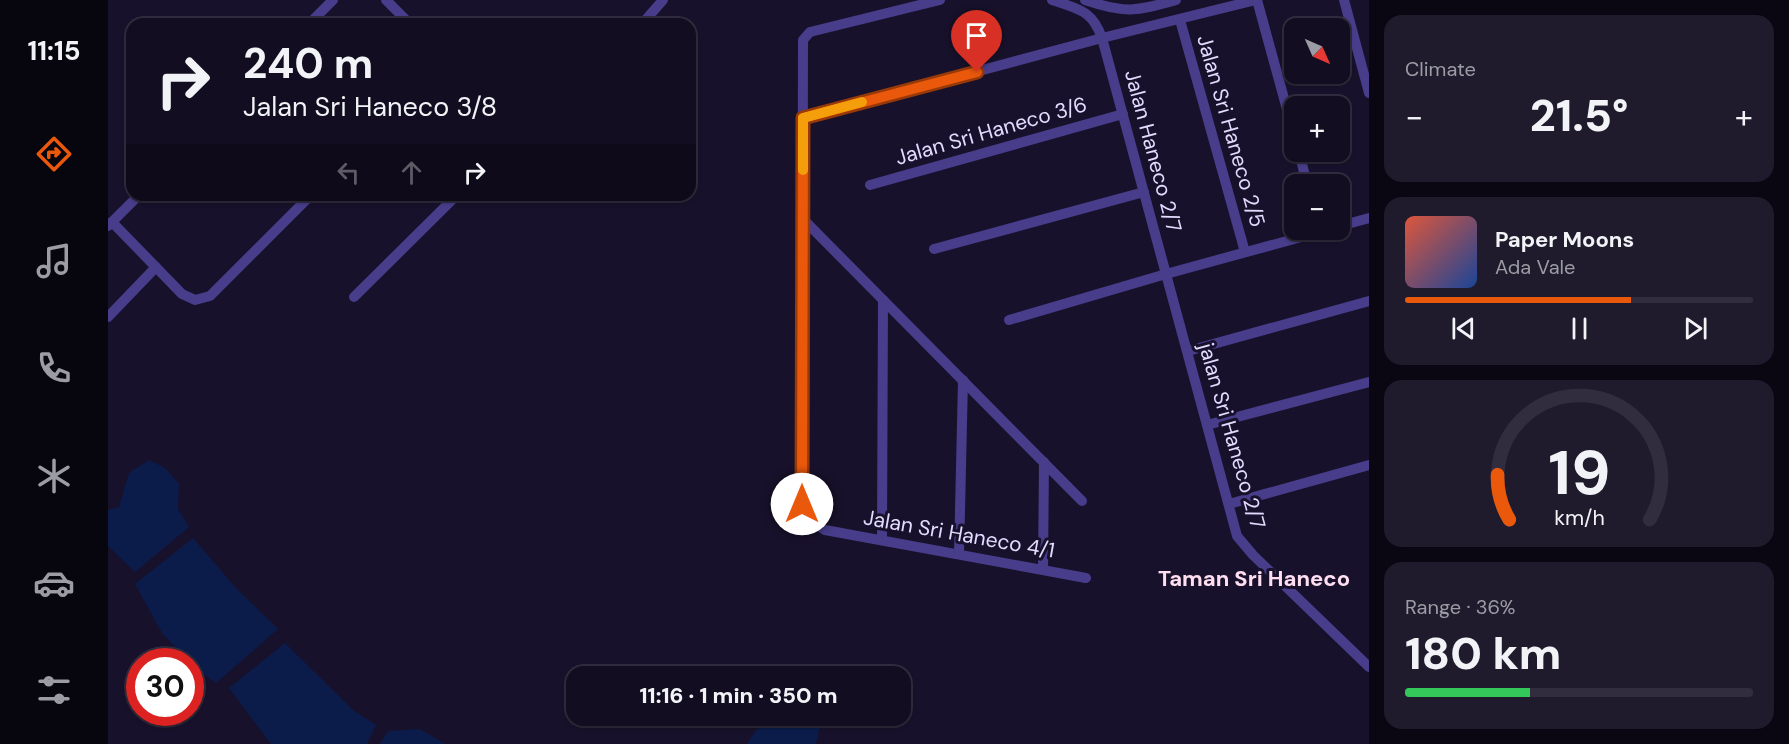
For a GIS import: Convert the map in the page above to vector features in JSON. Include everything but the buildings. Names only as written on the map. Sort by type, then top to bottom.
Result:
[{"type":"street","points":[[315,18],[333,0]]},
{"type":"street","points":[[386,0],[404,18]]},
{"type":"street","points":[[647,18],[663,0]]},
{"type":"street","points":[[940,0],[810,32],[803,40],[803,219],[1082,501]]},
{"type":"street","name":"Jalan Haneco 2/7","points":[[1052,0],[1084,11],[1096,22],[1166,274]]},
{"type":"street","points":[[1085,0],[1127,11],[1140,10],[1176,0]]},
{"type":"street","points":[[803,118],[1102,38],[1257,0],[1284,99]]},
{"type":"street","points":[[1344,0],[1369,93]]},
{"type":"street","name":"Jalan Sri Haneco 2/5","points":[[1180,20],[1245,252]]},
{"type":"street","name":"Jalan Sri Haneco 3/6","points":[[870,185],[1123,114]]},
{"type":"street","points":[[934,249],[1144,192]]},
{"type":"street","points":[[133,201],[110,224],[182,294],[195,300],[210,296],[305,201]]},
{"type":"street","points":[[354,297],[451,201]]},
{"type":"street","points":[[1350,223],[1369,218]]},
{"type":"street","name":"Jalan Sri Haneco 4/1","points":[[803,219],[802,504],[809,520],[825,530],[1086,578]]},
{"type":"street","points":[[1009,320],[1287,240]]},
{"type":"street","points":[[108,317],[156,267]]},
{"type":"street","name":"jalan Sri Haneco 2/7","points":[[1166,274],[1237,536],[1253,555],[1369,667]]},
{"type":"street","points":[[882,540],[883,300]]},
{"type":"street","points":[[1188,351],[1369,301]]},
{"type":"street","points":[[959,554],[963,380]]},
{"type":"street","points":[[1208,425],[1369,382]]},
{"type":"street","points":[[1043,570],[1044,462]]},
{"type":"street","points":[[1229,504],[1369,465]]},
{"type":"water","points":[[149,460],[165,468],[179,484],[178,509],[189,527],[135,572],[108,546],[108,510],[119,507],[129,473]]},
{"type":"water","points":[[193,538],[235,587],[278,629],[216,683],[204,674],[204,648],[176,648],[162,633],[135,584]]},
{"type":"water","points":[[285,643],[354,711],[376,725],[367,744],[271,744],[229,688]]},
{"type":"water","points":[[761,726],[820,726],[816,744],[747,744]]},
{"type":"water","points":[[420,729],[445,744],[380,744],[388,731]]},
{"type":"slow traffic","points":[[803,170],[803,118],[862,102]]},
{"type":"district","name":"Taman Sri Haneco","points":[[1254,578]]},
{"type":"route","points":[[802,504],[803,118],[977,72]]}]
